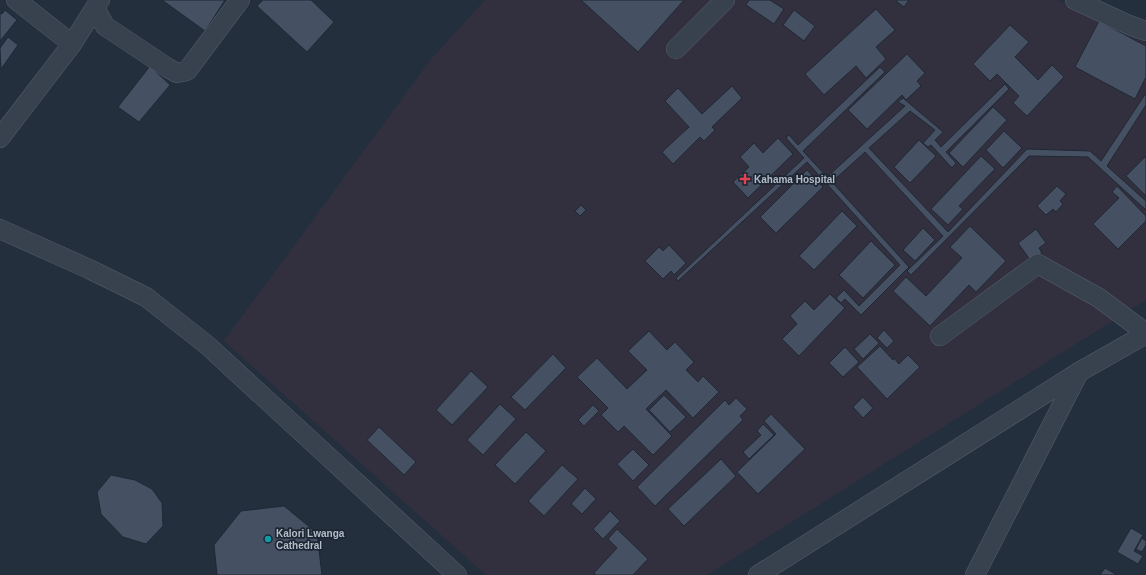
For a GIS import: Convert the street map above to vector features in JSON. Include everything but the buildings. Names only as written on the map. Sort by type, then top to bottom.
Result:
[{"type":"street","points":[[16,0],[72,44]]},
{"type":"street","points":[[97,4],[105,26],[177,73],[187,71],[240,0]]},
{"type":"street","points":[[676,49],[725,0]]},
{"type":"street","points":[[1075,0],[1129,25],[1146,31]]},
{"type":"street","points":[[0,138],[72,44],[97,4]]},
{"type":"street","points":[[0,229],[89,269],[146,297],[207,345],[457,575]]},
{"type":"street","points":[[758,575],[1079,372],[1146,334],[1099,298],[1038,264],[940,336]]},
{"type":"street","points":[[975,575],[1079,372]]},
{"type":"shaded area","name":"Kahama Hospital","points":[[485,0],[1057,0],[1146,43],[1146,300],[707,575],[486,575],[224,341],[432,58]]},
{"type":"place","name":"Kahama Hospital","points":[[745,179]]},
{"type":"place","name":"Kalori Lwanga Cathedral","points":[[268,539]]}]
